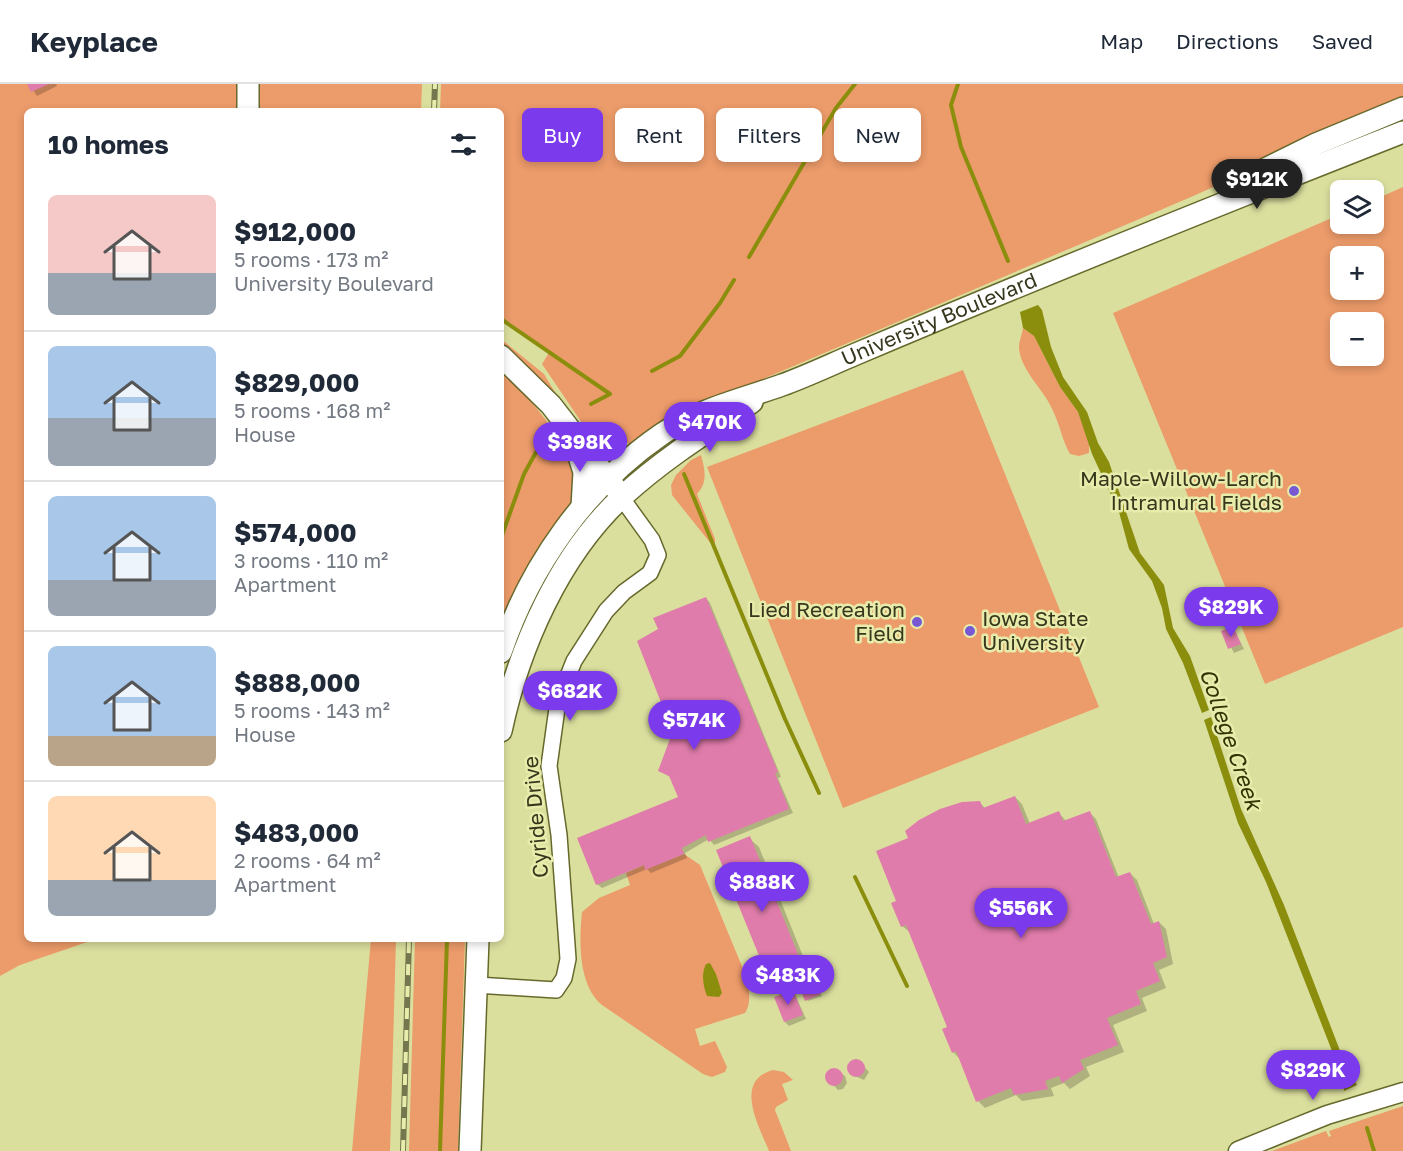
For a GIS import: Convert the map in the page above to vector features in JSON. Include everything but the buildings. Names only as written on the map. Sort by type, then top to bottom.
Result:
[{"type":"main road","points":[[248,84],[248,108]]},
{"type":"main road","name":"University Boulevard","points":[[1097,252],[1316,144],[1403,108]]},
{"type":"main road","name":"University Boulevard","points":[[504,645],[529,586],[555,544],[582,507],[608,478],[678,424],[715,407],[781,385],[1097,252],[1403,132]]},
{"type":"main road","points":[[504,359],[535,388],[621,497]]},
{"type":"main road","name":"University Boulevard","points":[[504,720],[512,688],[525,654],[557,582],[573,555],[621,497],[688,445],[781,385]]},
{"type":"main road","points":[[567,426],[584,472],[582,507]]},
{"type":"main road","points":[[470,1151],[478,942]]},
{"type":"street","name":"Cyride Drive","points":[[476,985],[556,990],[564,978],[568,959],[566,928],[559,835],[549,766],[558,701],[574,661],[606,610],[624,592],[650,573],[658,555],[652,540],[621,497]]},
{"type":"street","points":[[1238,1151],[1327,1115],[1403,1092]]},
{"type":"shaded area","points":[[0,84],[422,84],[421,108],[24,108],[24,942],[87,942],[20,965],[0,976]]},
{"type":"shaded area","points":[[441,84],[1403,84],[1403,102],[1191,197],[700,406],[631,448],[627,442],[608,446],[594,438],[542,364],[550,351],[504,319],[504,108],[440,108]]},
{"type":"shaded area","name":"Maple-Willow-Larch Intramural Fields","points":[[1403,187],[1403,627],[1265,684],[1113,313],[1330,219],[1330,234],[1384,234],[1384,196]]},
{"type":"shaded area","points":[[1038,305],[1042,310],[1051,347],[1063,377],[1087,412],[1098,443],[1109,462],[1140,553],[1164,585],[1173,628],[1190,656],[1209,710],[1202,713],[1183,663],[1166,629],[1162,608],[1152,581],[1129,549],[1119,512],[1092,454],[1078,412],[1060,387],[1034,336],[1023,328],[1020,312]]},
{"type":"shaded area","points":[[1023,328],[1034,336],[1060,387],[1078,412],[1089,440],[1089,453],[1079,456],[1070,454],[1049,404],[1020,354]]},
{"type":"shaded area","points":[[504,341],[544,374],[559,399],[529,368],[504,347]]},
{"type":"shaded area","name":"Lied Recreation Field","points":[[963,370],[1099,707],[843,808],[707,467]]},
{"type":"shaded area","points":[[504,372],[560,439],[576,466],[572,487],[578,489],[504,624]]},
{"type":"shaded area","points":[[701,455],[704,481],[697,494],[715,539],[715,544],[712,545],[672,495],[671,485],[676,475],[691,460]]},
{"type":"shaded area","points":[[1211,717],[1241,809],[1284,905],[1344,1061],[1357,1085],[1344,1091],[1341,1074],[1266,882],[1238,823],[1204,720]]},
{"type":"shaded area","points":[[684,854],[700,865],[746,976],[749,990],[749,1004],[745,1013],[695,1029],[700,1046],[715,1041],[727,1067],[725,1072],[712,1077],[703,1074],[602,1005],[588,986],[582,962],[580,936],[582,912],[599,898],[630,885],[626,873],[644,865],[646,869]]},
{"type":"shaded area","points":[[371,942],[396,942],[390,1151],[352,1151]]},
{"type":"shaded area","points":[[415,942],[465,942],[458,1151],[409,1151]]},
{"type":"shaded area","points":[[710,963],[722,993],[719,997],[707,996],[704,988],[703,972],[706,964]]},
{"type":"shaded area","points":[[773,1070],[784,1072],[793,1080],[782,1084],[788,1100],[775,1110],[791,1151],[769,1151],[752,1105],[754,1084],[761,1076]]},
{"type":"shaded area","points":[[1403,1106],[1403,1151],[1272,1151],[1326,1131],[1329,1137],[1331,1136],[1329,1131]]},
{"type":"waterway","points":[[749,257],[836,108],[855,84]]},
{"type":"waterway","name":"College Creek","points":[[958,84],[951,105],[961,147],[1008,261]]},
{"type":"waterway","points":[[652,371],[680,356],[720,303],[734,280]]},
{"type":"waterway","points":[[504,321],[610,394],[591,404]]},
{"type":"waterway","points":[[504,530],[524,474],[546,434]]},
{"type":"waterway","points":[[684,474],[785,719],[819,793]]},
{"type":"waterway","points":[[855,877],[907,986]]},
{"type":"waterway","points":[[440,1151],[447,942]]},
{"type":"waterway","name":"College Creek","points":[[1367,1128],[1374,1151]]},
{"type":"railway","points":[[434,108],[435,84]]},
{"type":"railway","points":[[403,1151],[409,942]]},
{"type":"place","name":"Maple-Willow-Larch Intramural Fields","points":[[1294,491]]},
{"type":"place","name":"Lied Recreation Field","points":[[917,622]]},
{"type":"place","name":"Iowa State University","points":[[970,631]]}]
